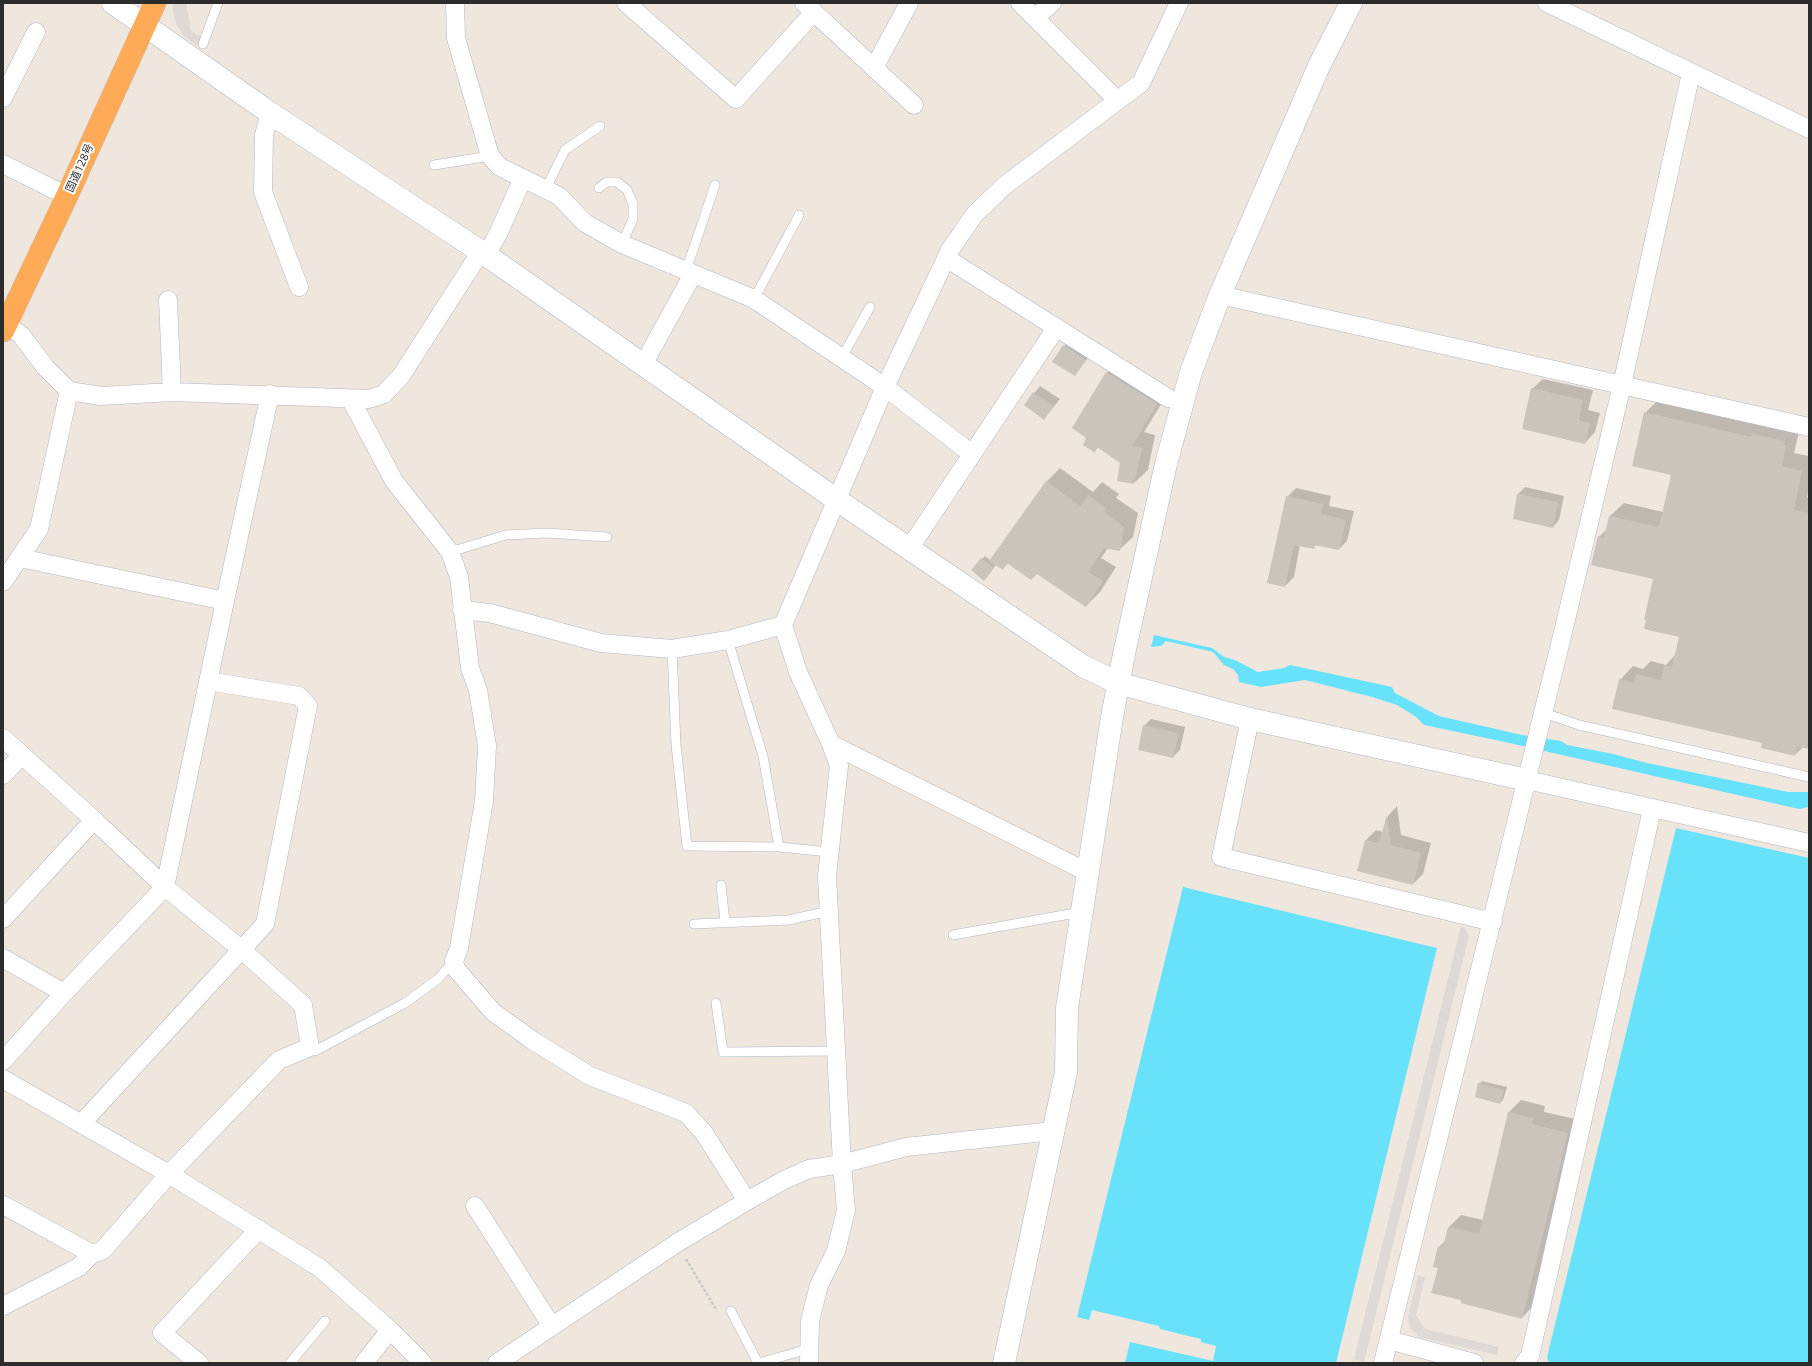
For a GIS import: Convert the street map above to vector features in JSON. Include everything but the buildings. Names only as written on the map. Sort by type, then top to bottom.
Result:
[{"type":"highway","name":"国道128号","points":[[4,325],[67,196],[155,3]]},
{"type":"street","points":[[113,3],[270,113],[483,253],[909,549],[1083,666],[1118,683],[1250,720],[1809,843]]},
{"type":"street","points":[[455,3],[456,38],[490,156],[500,167],[559,196],[585,223],[622,244],[754,299],[885,387],[972,454]]},
{"type":"street","points":[[626,3],[736,99],[809,8],[914,105]]},
{"type":"street","points":[[874,68],[909,3]]},
{"type":"street","points":[[1020,3],[1036,17],[1117,100]]},
{"type":"street","points":[[1036,17],[1052,3]]},
{"type":"street","points":[[809,1356],[810,1321],[819,1285],[836,1251],[846,1210],[842,1164],[827,876],[839,766],[831,744],[798,672],[783,624],[838,500],[885,387],[950,250],[974,215],[1004,186],[1141,83],[1179,3]]},
{"type":"street","points":[[1004,1363],[1066,1072],[1067,1008],[1087,872],[1118,683],[1166,464],[1191,372],[1220,295],[1319,66],[1351,3]]},
{"type":"street","points":[[1547,3],[1809,129]]},
{"type":"street","points":[[3,98],[36,32]]},
{"type":"street","points":[[1383,1363],[1543,715],[1622,385],[1691,73]]},
{"type":"street","points":[[270,113],[264,135],[263,192],[300,288]]},
{"type":"street","points":[[3,164],[67,196]]},
{"type":"street","points":[[4,325],[22,335],[46,368],[69,391],[101,396],[172,392],[270,394],[350,400],[369,399],[384,394],[401,376],[483,253],[498,234],[524,178]]},
{"type":"street","points":[[946,258],[1168,398]]},
{"type":"street","points":[[643,365],[690,272]]},
{"type":"street","points":[[1220,295],[1809,427]]},
{"type":"street","points":[[168,300],[172,392]]},
{"type":"street","points":[[909,549],[1056,328]]},
{"type":"street","points":[[3,582],[40,529],[69,391]]},
{"type":"street","points":[[3,1061],[64,993],[165,887],[270,394]]},
{"type":"street","points":[[350,400],[394,481],[450,552],[459,577],[470,668],[478,690],[487,746],[484,801],[459,948],[454,961],[456,969],[494,1012],[532,1040],[590,1076],[686,1113],[704,1133],[747,1201]]},
{"type":"street","points":[[20,558],[225,601]]},
{"type":"street","points":[[462,610],[490,613],[601,643],[672,649],[728,640],[783,624]]},
{"type":"street","points":[[81,1124],[265,924],[308,706],[299,696],[208,680]]},
{"type":"street","points":[[1250,720],[1221,857],[1492,922]]},
{"type":"street","points":[[3,738],[94,820],[165,887],[242,950],[303,1005],[310,1047],[279,1060],[169,1174],[103,1250],[92,1254],[79,1267],[3,1306]]},
{"type":"street","points":[[831,744],[1087,872]]},
{"type":"street","points":[[3,775],[22,755]]},
{"type":"street","points":[[1524,1363],[1530,1356],[1652,809]]},
{"type":"street","points":[[3,919],[94,820]]},
{"type":"street","points":[[3,958],[64,993]]},
{"type":"street","points":[[3,1079],[169,1174],[320,1268],[390,1330],[423,1363]]},
{"type":"street","points":[[497,1363],[551,1325],[677,1243],[784,1180],[809,1170],[842,1164],[906,1147],[1053,1131]]},
{"type":"street","points":[[3,1205],[92,1254]]},
{"type":"street","points":[[475,1206],[551,1325]]},
{"type":"street","points":[[199,1363],[162,1333],[259,1229]]},
{"type":"street","points":[[364,1363],[390,1330]]},
{"type":"street","points":[[1389,1340],[1474,1363]]},
{"type":"lane","points":[[203,44],[218,3]]},
{"type":"lane","points":[[546,190],[565,150],[600,126]]},
{"type":"lane","points":[[434,165],[490,156]]},
{"type":"lane","points":[[599,188],[607,182],[617,182],[627,190],[633,204],[633,219],[622,244]]},
{"type":"lane","points":[[690,272],[715,185]]},
{"type":"lane","points":[[754,299],[800,215]]},
{"type":"lane","points":[[842,357],[870,307]]},
{"type":"lane","points":[[450,552],[506,535],[547,533],[606,537]]},
{"type":"lane","points":[[728,640],[763,756],[779,847]]},
{"type":"lane","points":[[672,649],[676,745],[687,846],[779,847],[829,852]]},
{"type":"lane","points":[[1543,715],[1579,725],[1809,777]]},
{"type":"lane","points":[[720,885],[725,922]]},
{"type":"lane","points":[[694,924],[789,920],[829,911]]},
{"type":"lane","points":[[952,935],[1081,912]]},
{"type":"lane","points":[[310,1047],[315,1051],[405,1003],[438,979],[454,961]]},
{"type":"lane","points":[[716,1003],[723,1052],[837,1051]]},
{"type":"lane","points":[[731,1311],[758,1363],[809,1356]]},
{"type":"lane","points":[[290,1363],[325,1321]]},
{"type":"path","points":[[677,1243],[718,1312],[731,1311]]},
{"type":"shaded area","points":[[173,3],[186,3],[191,31],[207,40],[203,50],[185,37],[176,24],[173,13]]},
{"type":"shaded area","points":[[1461,926],[1465,928],[1469,936],[1364,1362],[1354,1359]]},
{"type":"shaded area","points":[[1418,1275],[1425,1277],[1416,1315],[1425,1329],[1499,1347],[1497,1355],[1419,1337],[1410,1328],[1408,1317]]},
{"type":"water","points":[[1154,635],[1212,648],[1224,657],[1235,660],[1258,672],[1284,668],[1290,665],[1392,687],[1395,693],[1439,716],[1522,735],[1561,741],[1567,745],[1613,754],[1647,763],[1788,792],[1809,792],[1809,807],[1799,809],[1424,725],[1416,717],[1397,705],[1305,680],[1261,687],[1239,682],[1238,675],[1233,669],[1224,665],[1213,652],[1166,641],[1161,646],[1151,647]]},
{"type":"water","points":[[1676,828],[1809,858],[1809,1363],[1549,1363],[1547,1357]]},
{"type":"water","points":[[1183,887],[1437,948],[1336,1363],[1125,1363],[1130,1342],[1213,1361],[1216,1346],[1201,1342],[1201,1339],[1160,1329],[1159,1326],[1092,1310],[1089,1320],[1077,1317]]}]
